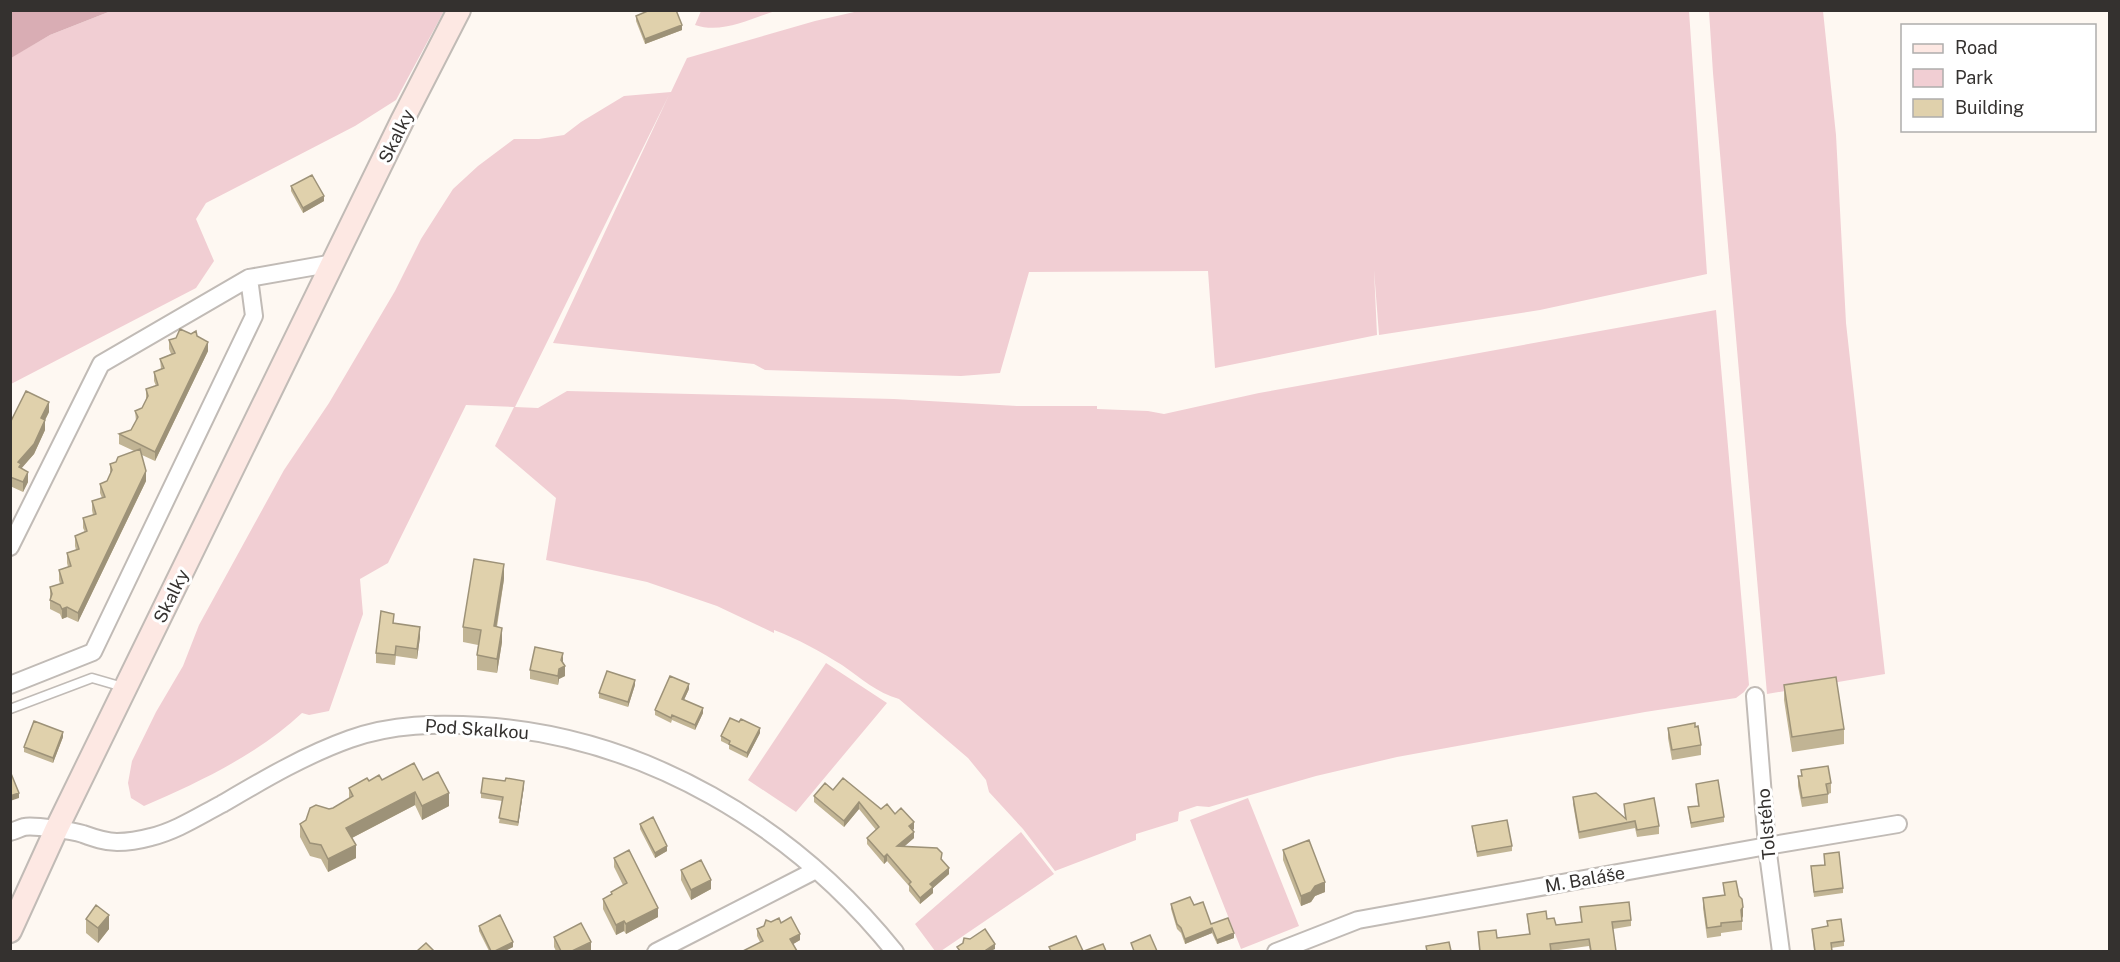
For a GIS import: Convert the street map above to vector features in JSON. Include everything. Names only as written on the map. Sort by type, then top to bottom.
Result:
[{"type":"street","name":"Skalky","points":[[10,931],[56,830],[459,10]]},
{"type":"street","points":[[10,547],[101,364],[249,278],[334,263]]},
{"type":"street","points":[[10,685],[93,651],[254,316],[249,278]]},
{"type":"street","name":"Tolstého","points":[[1755,696],[1767,846],[1781,951]]},
{"type":"street","name":"Pod Skalkou","points":[[10,832],[26,827],[81,833],[116,842],[152,837],[194,820],[295,763],[351,738],[384,729],[408,726],[495,727],[554,736],[606,750],[659,769],[715,796],[778,838],[816,870],[862,913],[895,951]]},
{"type":"street","name":"M. Baláše","points":[[1276,951],[1358,920],[1898,824]]},
{"type":"street","points":[[656,951],[816,870]]},
{"type":"lane","points":[[10,708],[92,678],[126,688]]},
{"type":"green space","points":[[701,10],[775,11],[726,27],[715,28],[695,25]]},
{"type":"green space","points":[[863,10],[1689,11],[1707,274],[1540,310],[1379,335],[1374,270],[1377,335],[1215,368],[1208,271],[1029,272],[1000,373],[961,376],[765,370],[754,364],[553,343],[669,95],[515,407],[538,408],[567,391],[894,399],[1017,406],[1097,406],[1097,409],[1148,411],[1164,414],[1259,393],[1716,310],[1749,685],[1744,692],[1736,698],[1645,712],[1397,757],[1316,776],[1209,807],[1197,806],[1179,812],[1178,821],[1136,834],[1136,840],[1055,871],[1023,829],[989,792],[986,780],[968,758],[899,699],[876,689],[842,665],[801,642],[774,630],[774,633],[717,606],[647,582],[546,560],[556,498],[495,446],[514,407],[466,405],[388,563],[360,579],[363,614],[329,711],[309,715],[302,713],[267,741],[228,766],[165,797],[144,806],[131,798],[128,783],[132,761],[156,712],[183,666],[199,625],[284,470],[329,403],[395,291],[421,239],[453,189],[478,166],[514,139],[539,139],[564,135],[624,96],[671,92],[687,58],[815,21]]},
{"type":"green space","points":[[111,11],[444,11],[396,100],[355,126],[206,203],[196,219],[214,261],[196,288],[11,384],[10,58],[50,35]]},
{"type":"green space","points":[[1709,11],[1823,11],[1836,135],[1846,323],[1885,674],[1767,694]]},
{"type":"green space","points":[[826,663],[887,703],[796,812],[748,780]]},
{"type":"green space","points":[[1248,798],[1299,926],[1241,949],[1190,820]]},
{"type":"green space","points":[[1021,832],[1054,874],[941,951],[935,951],[915,924]]},
{"type":"shaded area","points":[[10,11],[111,11],[50,35],[11,58]]},
{"type":"building","points":[[650,10],[676,10],[682,25],[645,39],[636,16]]},
{"type":"building","points":[[312,175],[324,196],[303,208],[291,186]]},
{"type":"building","points":[[180,329],[191,334],[196,331],[197,336],[208,342],[155,452],[119,434],[131,430],[138,417],[135,411],[142,408],[148,396],[146,389],[158,385],[154,372],[164,368],[160,359],[175,353],[169,340],[176,338]]},
{"type":"building","points":[[26,391],[49,402],[41,418],[45,420],[34,444],[18,462],[21,464],[19,467],[28,472],[23,482],[10,477],[10,423]]},
{"type":"building","points":[[140,449],[146,471],[78,613],[67,607],[62,609],[60,605],[50,600],[52,594],[50,587],[63,583],[59,570],[71,566],[67,553],[79,549],[75,536],[87,531],[83,518],[96,514],[92,501],[105,497],[100,484],[107,481],[112,470],[110,464],[116,462],[118,457]]},
{"type":"building","points":[[474,559],[504,564],[494,626],[502,628],[497,659],[477,655],[481,630],[463,627]]},
{"type":"building","points":[[381,611],[394,614],[393,623],[420,627],[417,649],[396,646],[395,655],[376,653]]},
{"type":"building","points":[[535,647],[563,653],[561,660],[565,666],[559,669],[558,676],[530,670]]},
{"type":"building","points":[[607,671],[635,680],[628,702],[599,693]]},
{"type":"building","points":[[670,676],[689,684],[682,699],[703,708],[695,725],[672,715],[671,718],[655,710]]},
{"type":"building","points":[[1836,677],[1844,729],[1792,737],[1784,685]]},
{"type":"building","points":[[730,718],[739,722],[741,719],[760,728],[747,753],[729,744],[730,741],[721,736]]},
{"type":"building","points":[[34,721],[63,732],[53,758],[24,747]]},
{"type":"building","points":[[1695,723],[1695,727],[1698,726],[1701,745],[1672,750],[1668,728]]},
{"type":"building","points":[[414,763],[423,780],[438,772],[449,793],[422,806],[415,792],[346,828],[356,845],[328,859],[321,845],[310,843],[300,824],[306,820],[310,808],[316,805],[333,808],[353,796],[349,788],[367,778],[369,781],[379,775],[382,780]]},
{"type":"building","points":[[1828,766],[1831,783],[1826,784],[1828,794],[1802,798],[1798,776],[1802,776],[1801,770]]},
{"type":"building","points":[[10,771],[19,793],[10,796]]},
{"type":"building","points":[[483,778],[524,781],[518,822],[499,818],[503,797],[481,793]]},
{"type":"building","points":[[843,778],[881,809],[887,804],[895,814],[901,808],[914,822],[909,826],[914,832],[897,846],[937,848],[942,853],[941,859],[949,868],[930,884],[933,887],[920,898],[909,884],[911,882],[887,854],[884,857],[867,838],[879,827],[859,802],[844,821],[814,796],[825,783],[833,790]]},
{"type":"building","points":[[1718,780],[1724,817],[1691,823],[1688,807],[1699,806],[1696,784]]},
{"type":"building","points":[[1596,793],[1626,819],[1624,804],[1654,798],[1659,826],[1637,830],[1635,821],[1579,832],[1573,797]]},
{"type":"building","points":[[653,817],[667,846],[655,853],[640,824]]},
{"type":"building","points":[[1507,820],[1512,846],[1477,852],[1472,826]]},
{"type":"building","points":[[1309,840],[1325,882],[1301,896],[1283,850]]},
{"type":"building","points":[[629,850],[658,908],[626,924],[624,921],[616,925],[603,899],[627,883],[614,858]]},
{"type":"building","points":[[1839,852],[1843,888],[1814,892],[1811,866],[1825,865],[1824,854]]},
{"type":"building","points":[[701,860],[711,880],[691,890],[681,870]]},
{"type":"building","points":[[1736,881],[1739,896],[1742,899],[1742,921],[1721,923],[1721,926],[1707,928],[1703,898],[1725,895],[1723,883]]},
{"type":"building","points":[[1190,897],[1194,905],[1203,902],[1211,924],[1228,918],[1234,933],[1217,940],[1212,928],[1185,939],[1177,924],[1171,904]]},
{"type":"building","points":[[1629,902],[1631,920],[1612,922],[1616,951],[1591,951],[1589,939],[1550,944],[1551,951],[1480,951],[1478,932],[1496,930],[1497,938],[1530,934],[1527,914],[1546,911],[1547,919],[1554,918],[1556,925],[1582,922],[1580,907]]},
{"type":"building","points":[[96,905],[109,915],[98,928],[86,919]]},
{"type":"building","points":[[500,915],[513,942],[491,951],[479,926]]},
{"type":"building","points":[[791,917],[800,934],[790,939],[797,951],[743,951],[763,941],[757,929],[764,926],[766,920],[771,922],[779,918],[781,923]]},
{"type":"building","points":[[1841,919],[1844,941],[1831,943],[1832,951],[1815,951],[1812,929],[1828,926],[1827,921]]},
{"type":"building","points":[[581,923],[591,942],[572,951],[561,951],[554,937]]},
{"type":"building","points":[[985,929],[995,944],[987,951],[960,951],[957,947],[963,943],[964,938],[970,939]]},
{"type":"building","points":[[1150,935],[1157,951],[1134,951],[1131,943]]},
{"type":"building","points":[[1076,936],[1083,951],[1051,951],[1049,947]]},
{"type":"building","points":[[1449,942],[1451,951],[1427,951],[1426,946]]},
{"type":"building","points":[[426,943],[434,951],[417,951]]},
{"type":"building","points":[[1103,944],[1106,951],[1084,951]]}]
